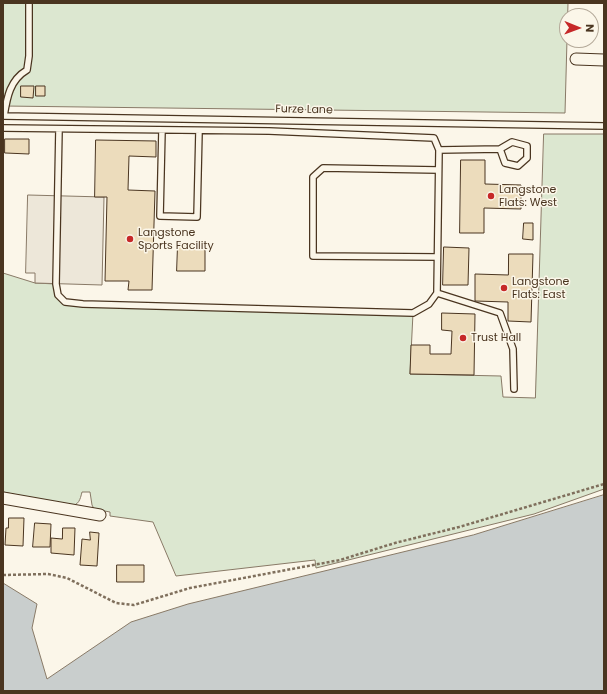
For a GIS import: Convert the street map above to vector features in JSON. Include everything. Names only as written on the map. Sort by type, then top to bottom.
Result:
[{"type":"street","points":[[576,60],[604,60]]},
{"type":"street","points":[[3,498],[100,515]]},
{"type":"lane","points":[[3,116],[14,80],[27,70],[29,56],[29,3]]},
{"type":"lane","name":"Furze Lane","points":[[3,116],[604,126]]},
{"type":"lane","points":[[3,128],[199,130],[434,138],[439,150],[436,293],[429,304],[413,313],[83,304],[64,302],[58,295],[56,284],[59,129]]},
{"type":"lane","points":[[162,130],[160,216],[197,217],[199,130]]},
{"type":"lane","points":[[439,150],[500,149],[512,142],[527,146],[527,158],[518,166],[505,163],[500,149]]},
{"type":"lane","points":[[437,257],[313,256],[313,177],[322,168],[438,170]]},
{"type":"lane","points":[[436,293],[500,313],[513,349],[514,388]]},
{"type":"path","points":[[3,575],[48,574],[68,578],[116,603],[134,606],[190,588],[340,560],[395,543],[459,527],[604,484]]},
{"type":"green space","points":[[3,3],[568,3],[568,8],[559,8],[559,48],[567,48],[565,113],[3,106]]},
{"type":"green space","points":[[544,134],[604,134],[604,489],[534,514],[316,568],[315,560],[176,576],[153,522],[110,516],[110,512],[94,509],[90,492],[82,492],[79,502],[70,506],[3,492],[3,273],[35,283],[56,284],[56,289],[65,302],[413,313],[410,374],[501,376],[503,397],[535,398]]},
{"type":"shaded area","points":[[28,195],[104,197],[102,285],[35,283],[35,273],[26,273]]},
{"type":"shaded area","points":[[604,495],[604,691],[3,691],[3,583],[37,604],[32,628],[47,679],[131,622],[188,604],[473,535]]},
{"type":"building","points":[[21,86],[34,86],[33,98],[21,97]]},
{"type":"building","points":[[36,86],[45,86],[45,96],[36,96]]},
{"type":"building","points":[[5,139],[29,139],[29,154],[5,153]]},
{"type":"building","name":"Langstone Sports Facility","points":[[96,140],[156,141],[156,157],[129,156],[128,190],[155,191],[152,290],[128,290],[129,281],[105,281],[107,197],[95,197]]},
{"type":"building","name":"Langstone Flats: West","points":[[461,160],[485,160],[485,184],[521,185],[521,209],[484,208],[484,233],[460,233]]},
{"type":"building","points":[[524,223],[533,223],[533,240],[523,239]]},
{"type":"building","points":[[178,244],[205,244],[205,271],[177,271]]},
{"type":"building","points":[[444,247],[469,248],[468,285],[443,285]]},
{"type":"building","name":"Langstone Flats: East","points":[[509,254],[533,254],[531,322],[508,321],[508,302],[475,301],[475,274],[508,275]]},
{"type":"building","name":"Trust Hall","points":[[442,313],[475,314],[474,375],[410,374],[411,345],[430,345],[430,354],[451,354],[452,331],[442,330]]},
{"type":"building","points":[[9,518],[24,518],[23,546],[5,545],[6,528],[8,528]]},
{"type":"building","points":[[35,523],[51,524],[50,547],[33,547]]},
{"type":"building","points":[[63,528],[75,528],[74,555],[51,553],[51,538],[62,539]]},
{"type":"building","points":[[90,532],[99,533],[97,566],[80,565],[82,539],[90,540]]},
{"type":"building","points":[[117,565],[144,565],[144,582],[117,582]]},
{"type":"place","name":"Langstone Flats: West","points":[[491,196]]},
{"type":"place","name":"Langstone Sports Facility","points":[[130,239]]},
{"type":"place","name":"Langstone Flats: East","points":[[504,288]]},
{"type":"place","name":"Trust Hall","points":[[463,338]]}]
